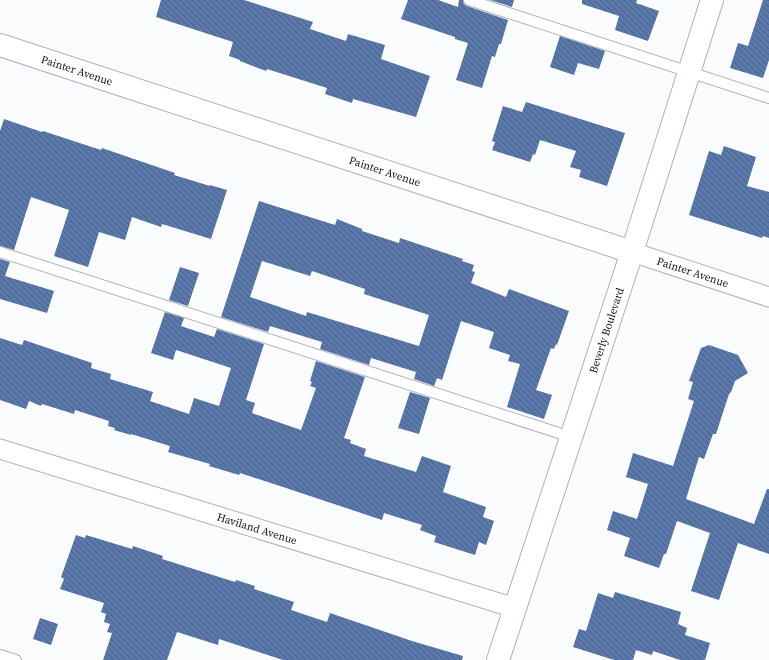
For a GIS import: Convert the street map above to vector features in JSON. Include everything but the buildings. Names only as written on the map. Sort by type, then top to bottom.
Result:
[{"type":"street","name":"Beverly Boulevard","points":[[498,660],[632,252],[712,0]]},
{"type":"street","name":"Painter Avenue","points":[[0,45],[769,297]]},
{"type":"street","name":"Haviland Avenue","points":[[0,449],[515,608]]},
{"type":"lane","points":[[469,0],[769,98]]},
{"type":"lane","points":[[0,252],[571,437]]},
{"type":"lane","points":[[0,655],[16,660]]}]
